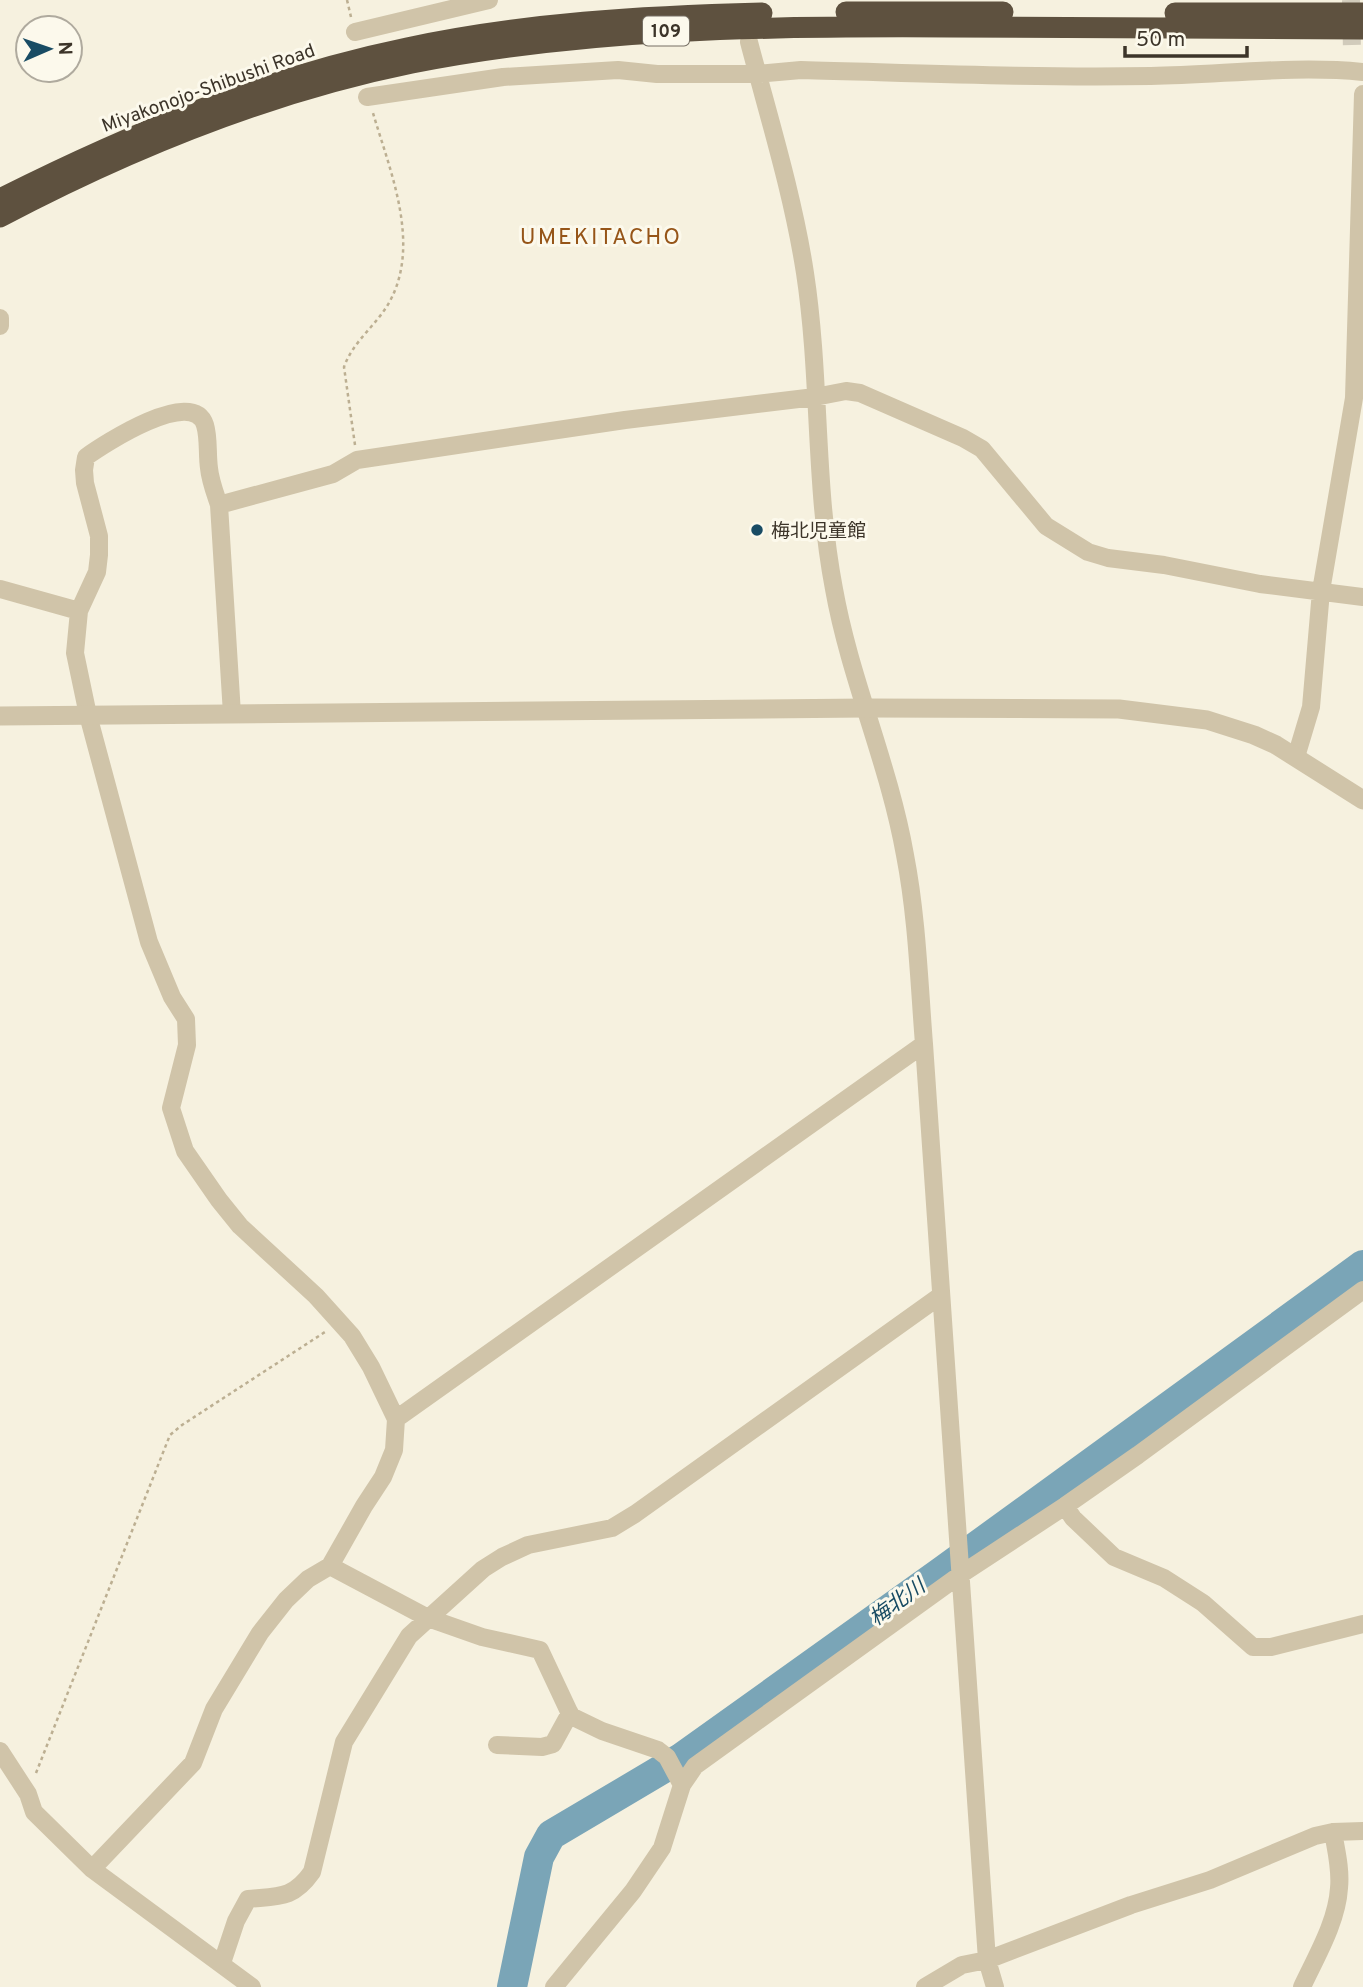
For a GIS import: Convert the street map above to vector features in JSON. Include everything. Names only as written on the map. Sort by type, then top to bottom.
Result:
[{"type":"highway","name":"Miyakonojo-Shibushi Road","points":[[0,200],[155,127],[250,92],[329,67],[406,48],[486,33],[676,15],[1363,13]]},
{"type":"highway","name":"Miyakonojo-Shibushi Road","points":[[0,217],[168,138],[259,106],[331,83],[410,64],[501,48],[589,37],[770,27],[1363,29]]},
{"type":"street","points":[[355,32],[489,0]]},
{"type":"street","points":[[748,42],[790,198],[805,273],[826,544],[834,592],[905,854],[924,1044],[987,1961],[995,1987]]},
{"type":"street","points":[[1352,52],[1363,88]]},
{"type":"street","points":[[368,97],[503,77],[618,70],[657,74],[757,74],[801,70],[1114,77],[1196,76],[1240,71],[1357,72]]},
{"type":"street","points":[[1296,757],[1311,707],[1321,591],[1354,398],[1363,94]]},
{"type":"street","points":[[0,318],[0,326]]},
{"type":"street","points":[[219,505],[333,474],[357,460],[625,420],[846,391],[860,393],[982,449],[1046,526],[1088,552],[1108,558],[1164,565],[1260,584],[1363,597]]},
{"type":"street","points":[[92,1869],[194,1763],[214,1709],[260,1633],[286,1600],[309,1579],[330,1566],[383,1477],[394,1450],[396,1419],[371,1367],[352,1336],[316,1296],[240,1226],[186,1151],[171,1108],[187,1045],[186,1019],[172,997],[149,942],[88,715],[75,653],[79,611],[97,572],[99,555],[99,536],[85,483],[86,457],[153,419],[192,411],[201,416],[205,424],[209,471],[219,505],[232,714]]},
{"type":"street","points":[[0,589],[79,611]]},
{"type":"street","points":[[0,716],[866,708],[1119,709],[1207,720],[1255,735],[1296,757],[1363,800]]},
{"type":"street","points":[[396,1419],[924,1044]]},
{"type":"street","points":[[554,1987],[632,1891],[662,1848],[680,1780],[695,1766],[960,1575],[1065,1506],[1363,1290]]},
{"type":"street","points":[[222,1963],[236,1921],[248,1899],[280,1896],[300,1889],[312,1872],[344,1742],[410,1636],[428,1618],[483,1569],[502,1557],[528,1545],[612,1528],[635,1514],[940,1296]]},
{"type":"street","points":[[1065,1506],[1073,1518],[1114,1557],[1164,1578],[1203,1603],[1252,1647],[1271,1647],[1363,1625]]},
{"type":"street","points":[[330,1566],[428,1618],[482,1637],[540,1650],[571,1716],[602,1731],[658,1750],[667,1757],[680,1780]]},
{"type":"street","points":[[497,1745],[542,1747],[553,1744],[570,1713]]},
{"type":"street","points":[[0,1751],[28,1794],[34,1812],[92,1869],[252,1987]]},
{"type":"street","points":[[925,1987],[962,1965],[987,1961],[1131,1905],[1210,1880],[1315,1836],[1333,1832],[1363,1831]]},
{"type":"street","points":[[1302,1987],[1324,1939],[1337,1901],[1339,1861],[1333,1832]]},
{"type":"path","points":[[357,460],[344,367],[348,355],[381,317],[394,293],[401,263],[403,231],[398,196],[368,97]]},
{"type":"path","points":[[28,1794],[170,1435],[340,1323]]},
{"type":"waterway","name":"梅北川","points":[[512,1987],[539,1857],[551,1835],[681,1758],[1363,1265]]},
{"type":"tunnel","points":[[1351,0],[1352,52]]},
{"type":"place","name":"梅北児童館","points":[[757,530]]},
{"type":"district","name":"UMEKITACHO","points":[[601,236]]}]
